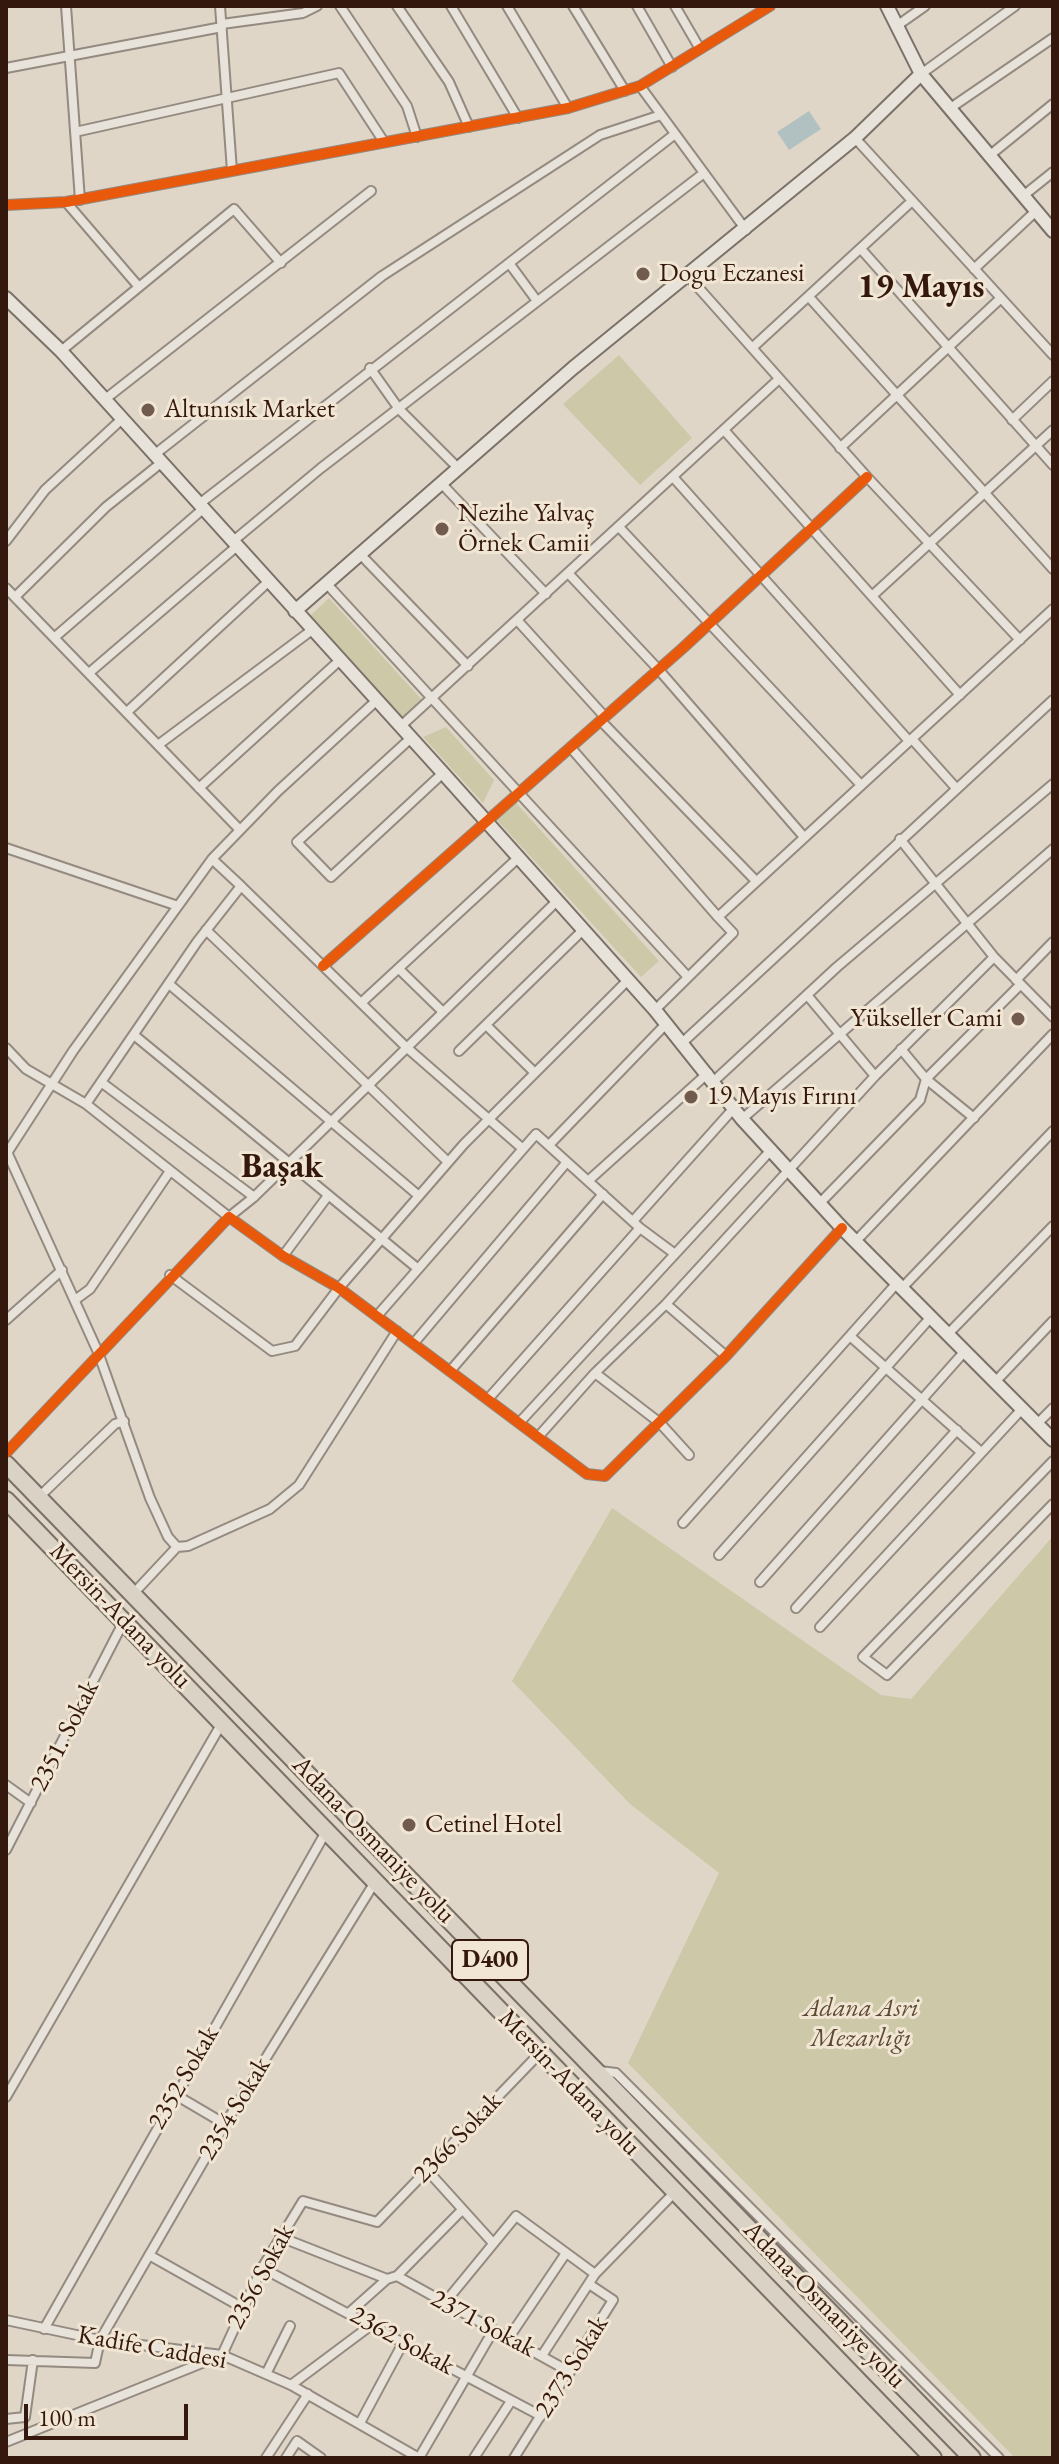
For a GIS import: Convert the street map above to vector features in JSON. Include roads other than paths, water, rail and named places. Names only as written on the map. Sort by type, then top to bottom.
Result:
[{"type":"highway","name":"Adana-Osmaniye yolu","points":[[6,1464],[972,2458]]},
{"type":"highway","name":"Mersin-Adana yolu","points":[[6,1500],[933,2458]]},
{"type":"main road","points":[[887,6],[921,74],[1052,229]]},
{"type":"main road","points":[[295,611],[573,368],[746,230],[855,138],[921,74]]},
{"type":"main road","points":[[6,298],[61,351],[401,726],[655,1010],[738,1113],[842,1228],[1053,1440]]},
{"type":"street","points":[[66,6],[80,200]]},
{"type":"street","points":[[220,6],[232,171]]},
{"type":"street","points":[[6,68],[303,13],[317,6]]},
{"type":"street","points":[[340,6],[407,106],[417,137]]},
{"type":"street","points":[[397,6],[449,82],[469,127]]},
{"type":"street","points":[[451,6],[518,118]]},
{"type":"street","points":[[507,6],[568,108]]},
{"type":"street","points":[[573,6],[625,91]]},
{"type":"street","points":[[637,6],[672,67]]},
{"type":"street","points":[[6,205],[80,200],[568,108],[640,86],[770,6]]},
{"type":"street","points":[[898,25],[925,6]]},
{"type":"street","points":[[921,74],[1015,6]]},
{"type":"street","points":[[677,7],[700,49]]},
{"type":"street","points":[[949,109],[1053,38]]},
{"type":"street","points":[[75,132],[339,73],[384,142]]},
{"type":"street","points":[[640,86],[746,230]]},
{"type":"street","points":[[989,156],[1051,109]]},
{"type":"street","points":[[15,597],[157,459],[382,276],[600,135],[661,115]]},
{"type":"street","points":[[55,637],[200,507],[370,368],[675,134]]},
{"type":"street","points":[[855,138],[1053,355]]},
{"type":"street","points":[[1023,196],[1053,172]]},
{"type":"street","points":[[89,673],[234,544],[399,409],[704,173]]},
{"type":"street","points":[[104,400],[371,191]]},
{"type":"street","points":[[752,348],[912,201]]},
{"type":"street","points":[[66,202],[139,287]]},
{"type":"street","points":[[61,351],[234,209],[281,263]]},
{"type":"street","points":[[974,269],[1036,211]]},
{"type":"street","points":[[861,249],[1053,465]]},
{"type":"street","points":[[509,263],[537,301]]},
{"type":"street","points":[[688,276],[840,448],[1020,640]]},
{"type":"street","points":[[809,297],[1053,569]]},
{"type":"street","points":[[840,448],[1001,298]]},
{"type":"street","points":[[370,368],[399,409],[458,468]]},
{"type":"street","points":[[401,726],[779,379]]},
{"type":"street","points":[[1012,420],[1053,381]]},
{"type":"street","points":[[6,541],[45,490],[122,419]]},
{"type":"street","points":[[724,430],[960,695]]},
{"type":"street","points":[[872,596],[1053,430]]},
{"type":"street","points":[[673,477],[956,788]]},
{"type":"street","points":[[323,966],[659,670],[867,477]]},
{"type":"street","points":[[441,483],[546,594]]},
{"type":"street","points":[[619,527],[861,785]]},
{"type":"street","points":[[360,554],[468,666]]},
{"type":"street","points":[[568,573],[659,670],[804,837]]},
{"type":"street","points":[[127,712],[268,582]]},
{"type":"street","points":[[326,583],[688,977]]},
{"type":"street","points":[[6,588],[240,830]]},
{"type":"street","points":[[718,917],[1053,609]]},
{"type":"street","points":[[517,620],[603,719],[756,881]]},
{"type":"street","points":[[158,745],[312,630]]},
{"type":"street","points":[[199,788],[340,660]]},
{"type":"street","points":[[177,1547],[168,1537],[150,1498],[98,1352],[7,1153],[52,1084],[212,859],[376,701]]},
{"type":"street","points":[[682,1043],[900,839],[1051,706]]},
{"type":"street","points":[[411,738],[297,842],[331,877],[443,773]]},
{"type":"street","points":[[571,748],[733,933],[655,1010]]},
{"type":"street","points":[[588,1181],[1053,784]]},
{"type":"street","points":[[900,839],[994,957],[1053,1017]]},
{"type":"street","points":[[6,848],[178,906]]},
{"type":"street","points":[[633,1221],[738,1113],[838,1035],[1053,849]]},
{"type":"street","points":[[361,1003],[518,858]]},
{"type":"street","points":[[212,859],[405,1046],[523,1149]]},
{"type":"street","points":[[86,1104],[206,930],[241,886]]},
{"type":"street","points":[[6,1453],[170,1275],[557,901]]},
{"type":"street","points":[[206,930],[448,1162]]},
{"type":"street","points":[[459,1051],[583,930]]},
{"type":"street","points":[[820,1203],[920,1100],[926,1079],[1053,942]]},
{"type":"street","points":[[538,1437],[595,1373],[666,1304],[875,1076],[994,957]]},
{"type":"street","points":[[399,969],[442,1011]]},
{"type":"street","points":[[170,1275],[272,1351],[295,1346],[339,1288],[448,1162],[627,981]]},
{"type":"street","points":[[169,984],[419,1196]]},
{"type":"street","points":[[807,995],[875,1076]]},
{"type":"street","points":[[549,1145],[666,1024]]},
{"type":"street","points":[[486,1025],[535,1073]]},
{"type":"street","points":[[856,1241],[1053,1034]]},
{"type":"street","points":[[134,1035],[380,1241],[417,1268]]},
{"type":"street","points":[[6,1048],[26,1069],[86,1104],[229,1217],[283,1256],[339,1288],[587,1474],[608,1475],[726,1356],[842,1228]]},
{"type":"street","points":[[901,1049],[926,1079],[974,1118]]},
{"type":"street","points":[[101,1082],[254,1197]]},
{"type":"street","points":[[683,1523],[851,1337],[1053,1131]]},
{"type":"street","points":[[377,1316],[536,1134],[640,1228],[675,1254]]},
{"type":"street","points":[[519,1423],[772,1149]]},
{"type":"street","points":[[414,1343],[567,1162]]},
{"type":"street","points":[[75,1300],[90,1289],[170,1171]]},
{"type":"street","points":[[451,1370],[603,1194]]},
{"type":"street","points":[[283,1256],[327,1197]]},
{"type":"street","points":[[948,1334],[1053,1226]]},
{"type":"street","points":[[488,1399],[640,1228]]},
{"type":"street","points":[[6,1320],[62,1270]]},
{"type":"street","points":[[666,1304],[726,1356]]},
{"type":"street","points":[[719,1555],[931,1317]]},
{"type":"street","points":[[995,1382],[1053,1321]]},
{"type":"street","points":[[133,1594],[177,1547],[188,1546],[270,1509],[299,1485],[397,1331]]},
{"type":"street","points":[[851,1337],[981,1452]]},
{"type":"street","points":[[760,1582],[965,1351]]},
{"type":"street","points":[[595,1373],[660,1423],[689,1455]]},
{"type":"street","points":[[1037,1424],[1053,1408]]},
{"type":"street","points":[[820,1627],[1022,1409]]},
{"type":"street","points":[[39,1497],[102,1435],[124,1421]]},
{"type":"street","points":[[796,1608],[957,1430]]},
{"type":"street","points":[[1053,1461],[863,1657],[887,1675],[1053,1504]]},
{"type":"street","name":"2351. Sokak","points":[[6,1850],[124,1621]]},
{"type":"street","points":[[6,2097],[223,1722]]},
{"type":"street","points":[[6,1785],[31,1803]]},
{"type":"street","name":"2352 Sokak","points":[[44,2329],[174,2094],[327,1829]]},
{"type":"street","name":"2354 Sokak","points":[[33,2360],[95,2363],[100,2340],[225,2124],[375,1881]]},
{"type":"street","name":"2366 Sokak","points":[[303,2201],[377,2222],[539,2054]]},
{"type":"street","points":[[597,2070],[616,2073],[999,2458]]},
{"type":"street","points":[[174,2094],[225,2124]]},
{"type":"street","points":[[427,2170],[493,2243]]},
{"type":"street","points":[[543,2354],[595,2274],[674,2193]]},
{"type":"street","name":"2356 Sokak","points":[[222,2355],[262,2268],[303,2201]]},
{"type":"street","points":[[350,2312],[387,2279],[397,2276],[461,2211]]},
{"type":"street","points":[[443,2305],[516,2216],[595,2274]]},
{"type":"street","points":[[280,2237],[387,2279]]},
{"type":"street","points":[[508,2339],[566,2253]]},
{"type":"street","points":[[149,2255],[243,2308]]},
{"type":"street","name":"2362 Sokak","points":[[262,2268],[541,2416]]},
{"type":"street","name":"2371 Sokak","points":[[397,2276],[443,2305],[543,2354],[570,2372]]},
{"type":"street","name":"2373 Sokak","points":[[514,2458],[613,2300],[589,2284]]},
{"type":"street","name":"Kadife Caddesi","points":[[6,2320],[100,2340],[222,2355],[291,2385],[419,2458]]},
{"type":"street","points":[[266,2374],[290,2326]]},
{"type":"street","points":[[291,2385],[370,2326]]},
{"type":"street","points":[[419,2458],[493,2331]]},
{"type":"street","points":[[360,2423],[403,2343]]},
{"type":"street","points":[[6,2442],[222,2355]]},
{"type":"street","points":[[6,2360],[33,2360],[25,2417],[6,2419]]},
{"type":"street","points":[[266,2458],[308,2394]]},
{"type":"street","points":[[474,2458],[511,2401]]},
{"type":"street","points":[[286,2458],[297,2441],[321,2458]]},
{"type":"place","name":"Dogu Eczanesi","points":[[643,274]]},
{"type":"place","name":"Altunısık Market","points":[[148,410]]},
{"type":"place","name":"Nezihe Yalvaç Örnek Camii","points":[[442,529]]},
{"type":"place","name":"Yükseller Cami","points":[[1018,1019]]},
{"type":"place","name":"19 Mayıs Fırını","points":[[691,1097]]},
{"type":"place","name":"Cetinel Hotel","points":[[409,1825]]},
{"type":"district","name":"19 Mayıs","points":[[921,288]]},
{"type":"district","name":"Başak","points":[[282,1168]]},
{"type":"park label","name":"Adana Asri Mezarlığı","points":[[861,2024]]}]
